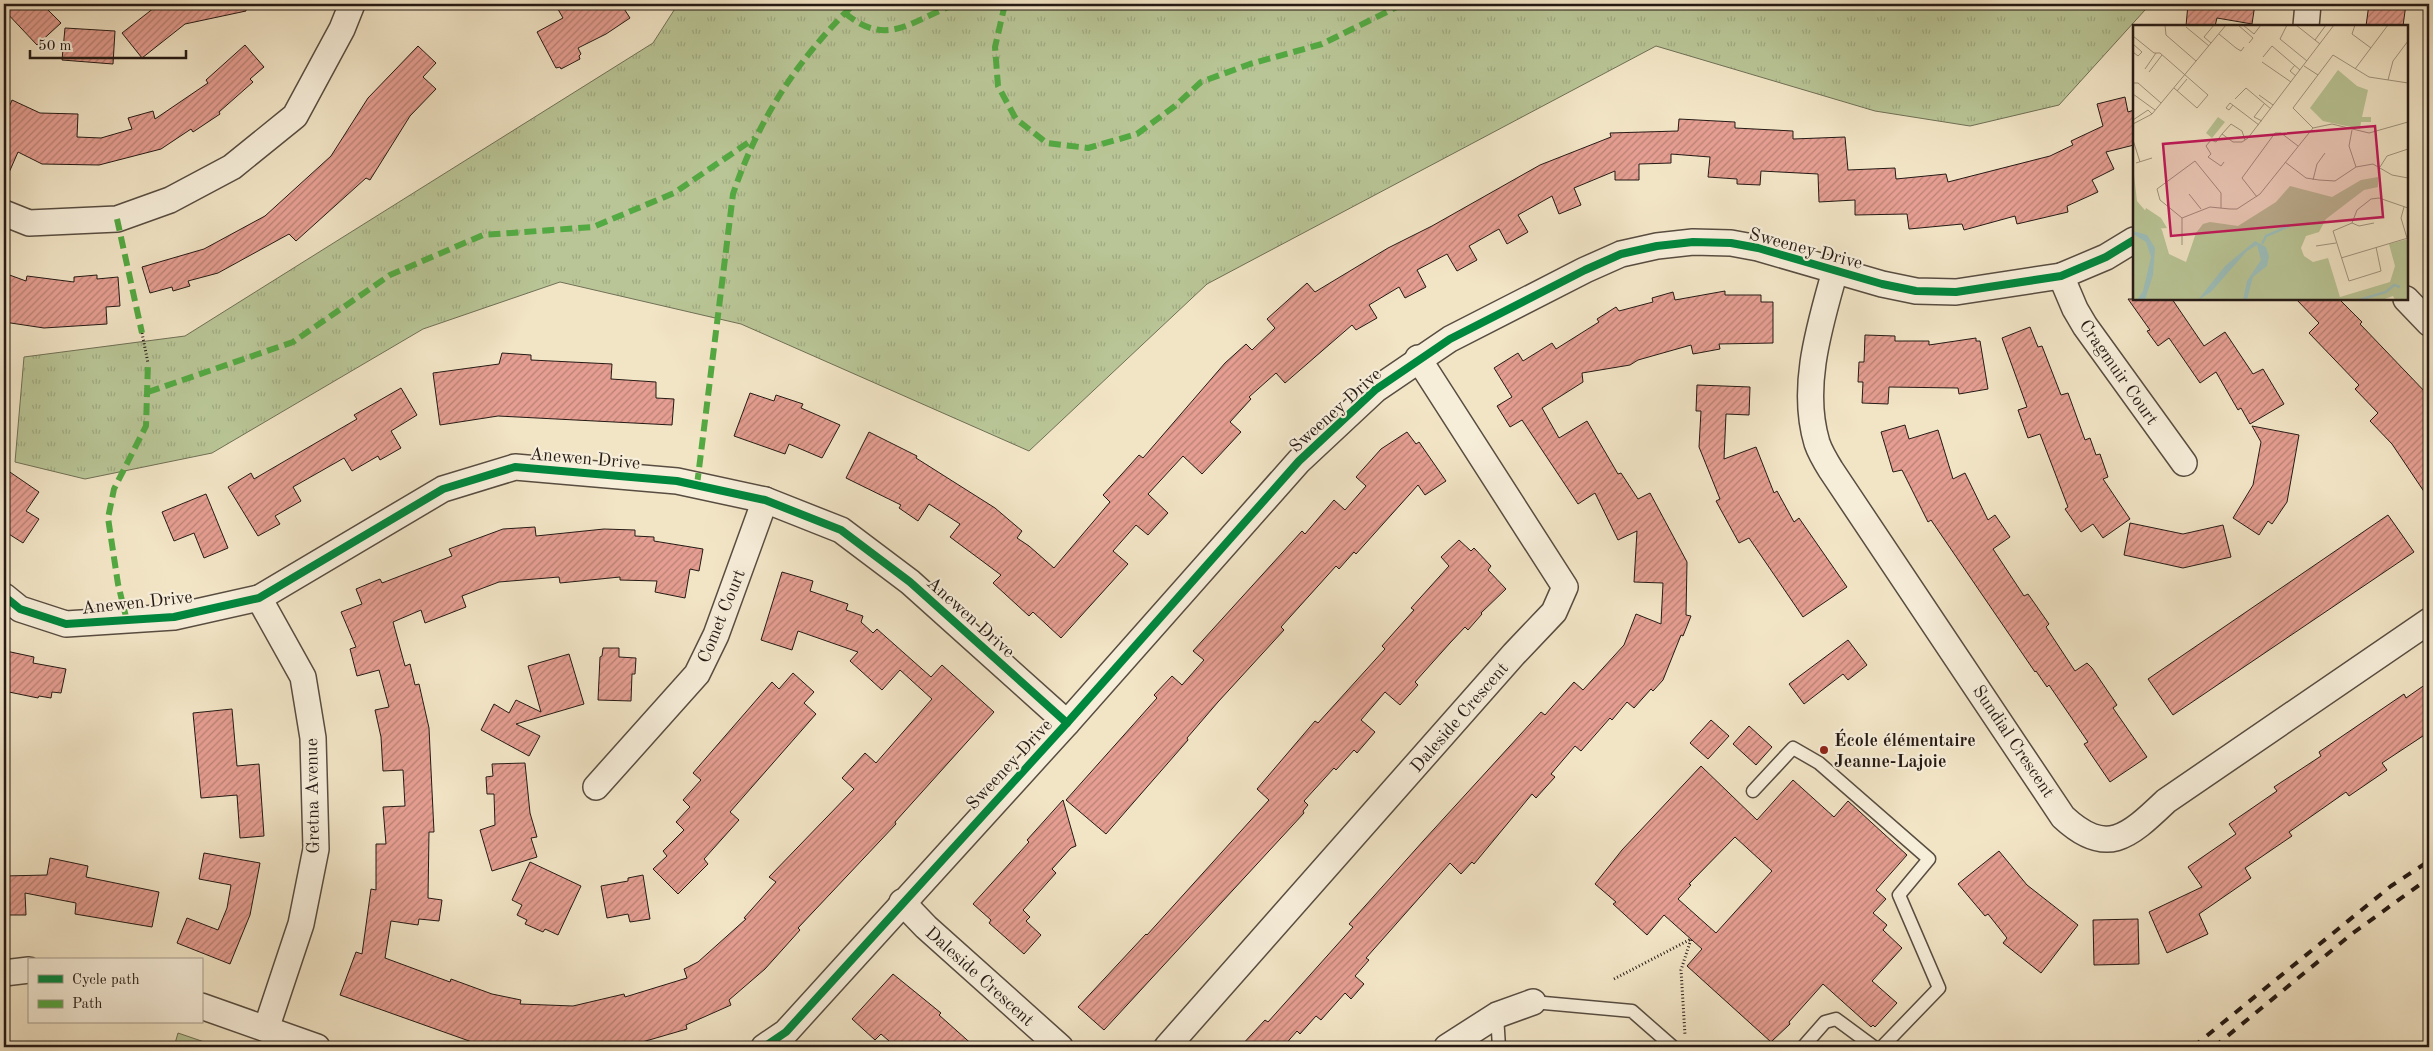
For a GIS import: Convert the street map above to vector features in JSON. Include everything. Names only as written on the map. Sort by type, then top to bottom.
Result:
[{"type":"street","points":[[4,213],[29,223],[117,218],[170,200],[232,167],[295,116],[342,29],[352,4]]},
{"type":"street","points":[[2306,25],[2308,4]]},
{"type":"street","name":"Sweeney Drive","points":[[764,1047],[786,1032],[902,902],[1067,723],[1299,461],[1375,390],[1418,358],[1450,339],[1585,270],[1621,254],[1657,246],[1693,242],[1731,243],[1758,248],[1882,284],[1916,290],[1956,292],[2061,276],[2106,257],[2133,241]]},
{"type":"street","name":"Sundial Crescent","points":[[1835,271],[1817,340],[1811,376],[1811,411],[1817,444],[1831,470],[2063,817],[2080,832],[2100,840],[2121,837],[2134,830],[2166,801],[2429,622]]},
{"type":"street","name":"Cragmuir Court","points":[[2061,276],[2075,309],[2085,326],[2184,463]]},
{"type":"street","points":[[2407,300],[2429,323]]},
{"type":"street","name":"Daleside Crescent","points":[[1167,1047],[1507,662],[1554,612],[1565,587],[1418,358]]},
{"type":"street","name":"Anewen Drive","points":[[4,596],[20,609],[66,624],[174,617],[259,598],[443,489],[515,467],[677,481],[765,500],[841,530],[910,582],[1067,723]]},
{"type":"street","name":"Comet Court","points":[[596,787],[697,674],[716,634],[765,500]]},
{"type":"street","name":"Gretna Avenue","points":[[259,598],[303,677],[313,738],[316,849],[301,924],[266,1029]]},
{"type":"street","name":"Daleside Crescent","points":[[902,902],[926,927],[1060,1047]]},
{"type":"street","points":[[4,973],[28,970]]},
{"type":"street","points":[[1448,1047],[1497,1015],[1533,1002]]},
{"type":"street","points":[[202,1006],[317,1047]]},
{"type":"lane","points":[[1753,791],[1793,748],[1819,763],[1929,859],[1899,895],[1939,988],[1882,1047]]},
{"type":"lane","points":[[1533,1002],[1632,1011],[1672,1047]]},
{"type":"lane","points":[[1497,1015],[1499,1047]]},
{"type":"lane","points":[[1803,1047],[1825,1022],[1836,1019],[1874,1047]]},
{"type":"path","points":[[142,333],[148,363]]},
{"type":"path","points":[[1614,979],[1691,939],[1681,970],[1685,1039]]},
{"type":"green space","points":[[678,4],[2148,4],[2145,10],[2059,105],[1970,126],[1875,111],[1656,46],[1207,284],[1029,451],[741,324],[560,282],[423,329],[212,453],[85,479],[15,462],[24,357],[185,336],[653,43]]},
{"type":"green space","points":[[178,1033],[219,1047],[174,1047]]},
{"type":"building","points":[[4,4],[42,4],[61,23],[37,45],[4,10]]},
{"type":"building","points":[[159,4],[246,4],[246,11],[185,24],[142,58],[122,33]]},
{"type":"building","points":[[555,4],[621,4],[630,18],[606,34],[578,48],[581,54],[579,56],[580,59],[561,69],[560,67],[556,68],[537,32],[563,18]]},
{"type":"building","points":[[2188,4],[2255,4],[2252,24],[2217,18],[2215,25],[2186,25]]},
{"type":"building","points":[[2369,4],[2406,4],[2403,25],[2366,25]]},
{"type":"building","points":[[65,28],[115,31],[113,64],[62,60]]},
{"type":"building","points":[[245,45],[264,67],[250,79],[253,82],[219,112],[220,114],[193,132],[191,129],[161,149],[99,165],[42,164],[18,152],[4,184],[4,119],[12,100],[40,113],[78,114],[77,137],[101,138],[132,129],[128,118],[153,111],[155,119],[208,83],[206,80]]},
{"type":"building","points":[[418,46],[436,63],[423,77],[436,89],[410,116],[370,180],[366,178],[296,241],[289,234],[218,273],[188,281],[190,286],[173,291],[172,287],[150,293],[142,267],[204,249],[265,216],[331,156],[368,98]]},
{"type":"building","points":[[2125,97],[2128,112],[2133,110],[2133,145],[2106,152],[2114,169],[2092,180],[2098,192],[2067,206],[2068,212],[2017,224],[2015,216],[1964,230],[1962,224],[1909,229],[1907,214],[1855,215],[1855,200],[1819,202],[1818,174],[1761,171],[1760,185],[1737,184],[1737,179],[1708,177],[1710,157],[1671,154],[1671,163],[1639,164],[1639,180],[1615,180],[1615,171],[1574,188],[1581,205],[1559,214],[1552,196],[1518,215],[1528,232],[1507,244],[1499,229],[1469,246],[1477,260],[1457,271],[1447,254],[1417,270],[1426,287],[1405,298],[1399,287],[1369,305],[1377,318],[1356,330],[1352,325],[1285,383],[1276,373],[1249,397],[1251,399],[1230,422],[1241,432],[1202,474],[1183,456],[1148,494],[1168,513],[1148,535],[1136,525],[1113,551],[1128,564],[1061,638],[1033,612],[1029,616],[993,583],[1001,575],[950,537],[960,524],[929,504],[918,521],[899,508],[901,505],[846,478],[869,432],[917,456],[916,458],[995,508],[1022,531],[1017,538],[1054,568],[1110,502],[1103,495],[1139,455],[1143,458],[1225,363],[1246,344],[1252,350],[1275,328],[1267,319],[1307,283],[1315,292],[1388,248],[1432,226],[1540,165],[1611,137],[1610,133],[1678,131],[1679,119],[1735,122],[1735,128],[1793,131],[1793,139],[1845,137],[1848,170],[1895,168],[1896,179],[1946,174],[1948,182],[2050,156],[2073,145],[2071,141],[2103,126],[2097,104]]},
{"type":"building","points":[[4,273],[26,281],[27,276],[74,282],[74,277],[97,275],[97,279],[118,277],[120,306],[106,307],[107,324],[44,328],[4,322]]},
{"type":"building","points":[[1725,291],[1725,295],[1761,295],[1761,302],[1773,302],[1773,343],[1719,344],[1720,349],[1693,354],[1691,345],[1638,360],[1630,365],[1582,373],[1583,382],[1542,408],[1559,438],[1587,421],[1618,474],[1621,473],[1638,499],[1650,493],[1687,562],[1686,615],[1691,616],[1683,636],[1681,635],[1663,680],[1653,691],[1651,689],[1634,708],[1627,702],[1581,751],[1575,746],[1551,774],[1555,777],[1536,798],[1532,794],[1474,864],[1472,862],[1461,874],[1450,863],[1366,958],[1369,960],[1355,976],[1364,984],[1351,999],[1345,993],[1321,1020],[1316,1016],[1300,1034],[1297,1031],[1283,1047],[1240,1047],[1265,1020],[1268,1022],[1353,927],[1349,924],[1541,712],[1545,715],[1574,682],[1583,690],[1624,645],[1636,614],[1661,624],[1663,583],[1634,582],[1637,531],[1618,540],[1595,493],[1578,504],[1522,420],[1510,427],[1497,406],[1512,397],[1494,368],[1518,353],[1523,361],[1552,343],[1556,349],[1599,322],[1597,319],[1616,307],[1619,311],[1653,302],[1652,298],[1673,292],[1675,300]]},
{"type":"building","points":[[2128,299],[2173,300],[2204,346],[2225,332],[2253,374],[2263,369],[2284,404],[2250,424],[2241,408],[2238,410],[2216,372],[2200,383],[2169,338],[2158,346],[2147,331],[2150,330]]},
{"type":"building","points":[[2297,300],[2340,300],[2362,322],[2360,324],[2429,396],[2429,499],[2392,444],[2370,421],[2378,413],[2355,389],[2359,385],[2309,333],[2319,323]]},
{"type":"building","points":[[2030,327],[2038,347],[2042,346],[2061,395],[2068,393],[2085,440],[2090,438],[2096,455],[2100,454],[2108,477],[2103,479],[2130,519],[2103,538],[2093,524],[2081,532],[2065,509],[2068,507],[2040,434],[2028,438],[2018,410],[2027,407],[2002,338]]},
{"type":"building","points":[[1865,335],[1895,336],[1895,341],[1929,341],[1929,345],[1976,338],[1976,341],[1980,341],[1988,389],[1959,394],[1958,388],[1889,387],[1888,404],[1862,403],[1863,382],[1858,382],[1859,362],[1864,362]]},
{"type":"building","points":[[502,353],[531,355],[531,360],[612,364],[611,379],[656,382],[656,398],[674,399],[672,425],[498,416],[440,425],[433,373],[499,364]]},
{"type":"building","points":[[1697,385],[1750,387],[1749,415],[1726,414],[1724,459],[1756,447],[1774,493],[1777,491],[1794,522],[1799,518],[1847,587],[1803,617],[1749,538],[1739,543],[1716,501],[1720,499],[1699,447],[1701,411],[1696,411]]},
{"type":"building","points":[[401,388],[417,415],[391,431],[401,448],[380,460],[378,456],[352,471],[344,458],[293,487],[301,501],[275,516],[280,524],[258,536],[228,487],[251,473],[254,479],[357,419],[354,415]]},
{"type":"building","points":[[750,393],[774,401],[776,395],[803,404],[801,408],[840,425],[822,458],[789,444],[785,454],[734,436]]},
{"type":"building","points":[[1905,425],[1909,439],[1938,430],[1953,479],[1965,473],[1988,520],[1995,515],[2010,537],[1993,549],[2024,596],[2028,594],[2049,624],[2046,627],[2075,671],[2087,663],[2092,668],[2117,705],[2113,708],[2147,757],[2110,782],[2084,744],[2088,742],[2049,685],[2047,687],[2035,672],[1931,520],[1928,522],[1902,470],[1893,472],[1881,432]]},
{"type":"building","points":[[2252,426],[2299,435],[2287,502],[2272,524],[2268,521],[2259,535],[2233,518],[2253,485],[2261,442]]},
{"type":"building","points":[[1407,432],[1416,444],[1419,442],[1446,481],[1425,495],[1418,485],[1356,554],[1354,552],[1339,569],[1336,566],[1281,627],[1284,630],[1218,702],[1187,738],[1188,740],[1106,834],[1066,800],[1157,698],[1154,695],[1172,676],[1182,685],[1204,660],[1193,651],[1302,531],[1305,534],[1334,500],[1345,510],[1366,486],[1356,477],[1381,449]]},
{"type":"building","points":[[4,468],[39,492],[26,511],[39,519],[23,543],[4,531]]},
{"type":"building","points":[[206,494],[228,548],[204,558],[194,533],[174,541],[162,512]]},
{"type":"building","points":[[2388,515],[2414,552],[2173,715],[2148,679]]},
{"type":"building","points":[[2130,523],[2183,534],[2223,525],[2231,557],[2183,568],[2124,555]]},
{"type":"building","points":[[535,527],[536,536],[604,529],[635,530],[635,536],[654,537],[654,541],[703,549],[699,571],[690,569],[685,598],[655,592],[657,581],[620,580],[620,577],[560,583],[559,577],[499,582],[462,596],[466,607],[425,623],[421,610],[393,622],[405,666],[410,664],[415,685],[419,684],[429,728],[434,832],[429,832],[428,898],[442,900],[439,921],[419,919],[418,925],[391,921],[385,958],[450,982],[451,979],[492,994],[521,1000],[520,1004],[573,1006],[624,994],[625,997],[687,978],[684,969],[698,962],[746,919],[744,918],[776,882],[769,877],[854,789],[842,778],[865,753],[876,763],[932,699],[900,670],[882,690],[850,661],[858,652],[798,631],[792,650],[761,640],[782,572],[813,581],[810,591],[848,604],[846,610],[863,616],[861,622],[873,633],[877,629],[931,677],[942,665],[994,712],[895,822],[896,824],[798,928],[800,930],[765,969],[729,1000],[731,1005],[686,1025],[687,1029],[625,1047],[494,1047],[472,1042],[340,995],[356,952],[362,954],[371,889],[376,890],[376,844],[386,844],[383,807],[405,806],[403,770],[383,771],[381,737],[375,710],[389,707],[379,670],[357,676],[350,649],[356,647],[341,612],[362,604],[356,589],[380,579],[382,583],[452,556],[449,549],[503,529]]},
{"type":"building","points":[[1459,540],[1471,551],[1474,548],[1491,566],[1488,570],[1506,589],[1481,613],[1468,630],[1465,627],[1450,643],[1415,682],[1418,685],[1400,705],[1385,692],[1361,720],[1375,732],[1357,753],[1354,750],[1336,770],[1334,768],[1304,801],[1308,805],[1303,811],[1304,813],[1104,1030],[1078,1007],[1147,935],[1269,800],[1257,789],[1315,721],[1318,723],[1385,649],[1382,646],[1414,610],[1411,608],[1449,566],[1441,557]]},
{"type":"building","points":[[1848,640],[1867,665],[1848,680],[1843,674],[1804,704],[1789,684]]},
{"type":"building","points":[[603,648],[619,648],[619,657],[636,658],[635,674],[632,674],[631,701],[598,700],[600,657],[602,656]]},
{"type":"building","points":[[6,651],[34,657],[33,663],[66,669],[61,693],[52,692],[51,698],[39,696],[38,698],[4,691]]},
{"type":"building","points":[[569,654],[584,704],[516,724],[540,736],[529,756],[481,730],[494,704],[509,713],[516,700],[541,712],[528,666]]},
{"type":"building","points":[[793,673],[814,692],[804,703],[816,714],[730,812],[739,820],[704,859],[708,864],[678,894],[653,869],[667,856],[663,851],[684,830],[676,822],[690,807],[683,800],[701,780],[693,773],[772,682],[779,689]]},
{"type":"building","points":[[2429,682],[2429,732],[2382,763],[2387,770],[2349,796],[2346,792],[2289,832],[2292,836],[2245,868],[2251,878],[2199,914],[2208,934],[2167,953],[2149,912],[2202,887],[2188,867],[2236,834],[2229,824],[2277,791],[2274,787],[2321,756],[2319,752],[2404,694],[2406,698]]},
{"type":"building","points":[[232,709],[237,766],[259,764],[264,836],[240,838],[237,795],[201,798],[193,713]]},
{"type":"building","points":[[1711,720],[1729,736],[1708,759],[1690,743]]},
{"type":"building","points":[[1749,726],[1772,747],[1756,765],[1733,744]]},
{"type":"building","points":[[525,763],[530,813],[537,837],[531,838],[537,857],[492,871],[480,830],[495,825],[494,794],[487,794],[486,777],[493,776],[492,764]]},
{"type":"building","points":[[1701,766],[1757,820],[1793,780],[1834,817],[1848,801],[1907,855],[1876,890],[1886,899],[1873,913],[1887,925],[1883,930],[1902,948],[1872,981],[1897,1003],[1875,1027],[1873,1025],[1871,1027],[1823,984],[1789,1022],[1790,1024],[1771,1042],[1687,966],[1702,949],[1664,915],[1647,935],[1613,904],[1616,902],[1595,884],[1622,850]],"holes":[[[1735,837],[1772,871],[1716,933],[1678,899],[1691,885],[1689,884]]]},
{"type":"building","points":[[1063,800],[1076,846],[1071,848],[1052,869],[1056,873],[1023,910],[1030,917],[1026,921],[1041,935],[1024,954],[989,923],[991,920],[973,904],[1029,842],[1027,840]]},
{"type":"building","points":[[1999,851],[2027,885],[2078,925],[2041,973],[2003,943],[2007,938],[1988,914],[1985,916],[1958,884]]},
{"type":"building","points":[[204,853],[260,863],[250,915],[230,964],[177,943],[187,918],[218,930],[227,908],[231,885],[199,879]]},
{"type":"building","points":[[50,858],[88,866],[86,877],[159,892],[152,927],[75,914],[76,903],[25,893],[26,915],[4,915],[4,876],[47,875]]},
{"type":"building","points":[[530,862],[581,886],[558,935],[545,929],[543,932],[525,924],[527,920],[517,915],[522,905],[512,900]]},
{"type":"building","points":[[643,875],[650,919],[630,922],[628,914],[607,918],[601,886],[628,881],[628,878]]},
{"type":"building","points":[[2138,919],[2139,964],[2094,965],[2093,920]]},
{"type":"building","points":[[893,974],[941,1013],[939,1015],[975,1047],[896,1047],[881,1034],[875,1040],[852,1019]]},
{"type":"railway","points":[[2193,1047],[2391,886],[2429,861]]},
{"type":"railway","points":[[2214,1047],[2353,933],[2429,878]]},
{"type":"marked path","points":[[697,485],[733,194],[755,140],[782,92],[815,47],[854,4]]},
{"type":"marked path","points":[[845,13],[860,24],[875,29],[888,30],[901,28],[957,4]]},
{"type":"marked path","points":[[1005,4],[995,47],[998,86],[1016,119],[1047,143],[1088,148],[1137,134],[1175,106],[1201,82],[1250,64],[1322,44],[1403,4]]},
{"type":"marked path","points":[[148,392],[293,342],[390,275],[483,235],[593,227],[674,193],[755,138]]},
{"type":"marked path","points":[[117,219],[142,333]]},
{"type":"marked path","points":[[127,621],[118,584],[108,518],[114,489],[146,426],[148,363]]},
{"type":"cycle path","points":[[764,1047],[786,1032],[1067,723],[1299,461],[1375,390],[1450,339],[1585,270],[1621,254],[1657,246],[1693,242],[1731,243],[1758,248],[1882,284],[1916,291],[1956,292],[2061,276],[2106,257],[2133,241]]},
{"type":"cycle path","points":[[4,596],[20,609],[66,624],[174,617],[259,598],[443,489],[515,467],[677,481],[765,500],[841,530],[910,582],[1067,723]]},
{"type":"place","name":"École élémentaire Jeanne-Lajoie","points":[[1824,750]]}]
